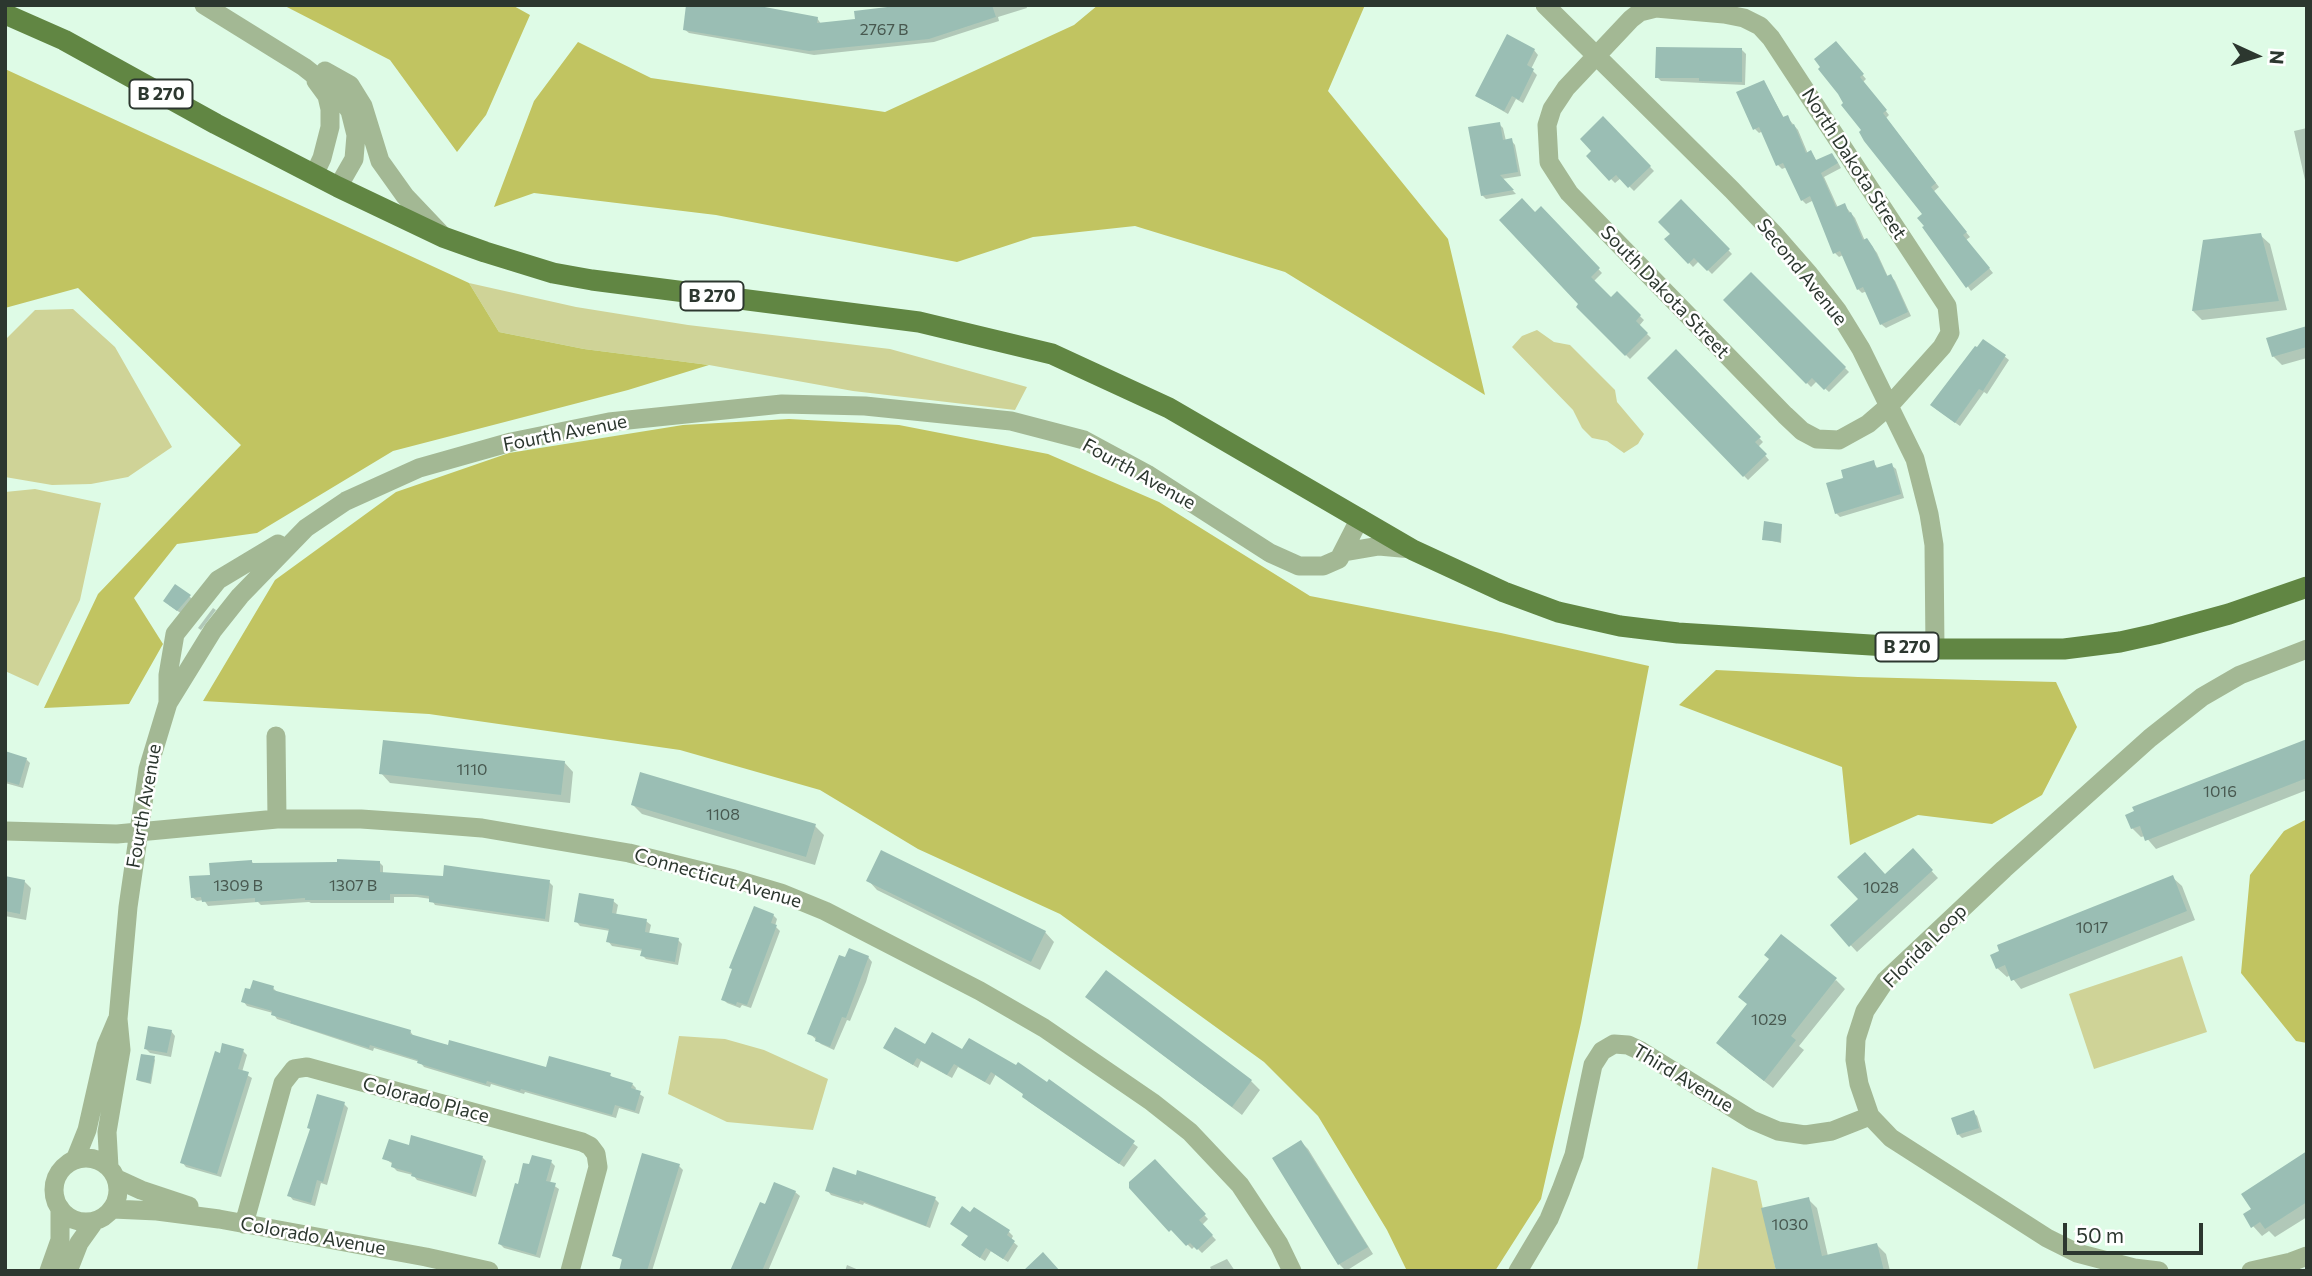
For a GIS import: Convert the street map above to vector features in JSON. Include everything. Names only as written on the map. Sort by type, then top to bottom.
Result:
[{"type":"main road","name":"B 270","points":[[5,14],[64,40],[314,175],[443,237],[554,273],[634,286],[919,321],[1052,354],[1169,408],[1413,550],[1504,592],[1558,612],[1620,625],[1678,633],[2008,651],[2064,649],[2120,642],[2188,626],[2307,587]]},
{"type":"street","points":[[204,5],[303,67],[338,94],[350,111],[356,135],[354,159],[338,187]]},
{"type":"street","name":"Second Avenue","points":[[1545,5],[1732,190],[1809,274],[1837,310],[1861,349],[1915,459],[1929,513],[1934,545],[1935,649]]},
{"type":"street","name":"North Dakota Street","points":[[1595,57],[1639,9],[1676,8],[1744,18],[1760,26],[1771,37],[1947,306],[1950,333],[1942,347],[1890,405]]},
{"type":"street","name":"South Dakota Street","points":[[1595,57],[1566,88],[1552,109],[1548,125],[1549,162],[1569,193],[1802,431],[1817,439],[1839,440],[1868,424],[1890,405]]},
{"type":"street","points":[[303,67],[321,86],[330,109],[328,141],[314,175]]},
{"type":"street","points":[[303,67],[330,72],[350,85],[363,106],[380,161],[405,196],[443,237]]},
{"type":"street","name":"Fourth Avenue","points":[[113,1173],[107,1132],[121,1049],[118,1019],[128,907],[148,769],[168,703],[191,663],[226,613],[273,559],[306,527],[346,501],[419,468],[511,442],[609,422],[782,404],[865,406],[1011,421],[1084,440],[1147,474],[1270,553],[1299,566],[1311,568],[1331,564],[1344,552],[1379,546],[1413,550]]},
{"type":"street","points":[[1344,552],[1360,518]]},
{"type":"street","points":[[168,703],[168,675],[175,634],[218,580],[306,527]]},
{"type":"street","name":"Florida Loop","points":[[2159,1271],[2134,1268],[2077,1253],[2047,1238],[1891,1138],[1870,1116],[1859,1084],[1856,1039],[1865,1011],[1885,981],[2004,869],[2178,715],[2202,697],[2240,675],[2307,649]]},
{"type":"street","points":[[276,736],[277,819]]},
{"type":"street","name":"Connecticut Avenue","points":[[5,831],[88,834],[137,832],[277,819],[361,819],[482,828],[629,853],[781,893],[825,911],[991,997],[1044,1028],[1152,1102],[1190,1132],[1240,1185],[1266,1223],[1292,1271]]},
{"type":"street","name":"Fourth Avenue","points":[[75,1160],[87,1130],[106,1046],[118,1019]]},
{"type":"street","name":"Third Avenue","points":[[1518,1271],[1549,1219],[1574,1155],[1593,1065],[1602,1051],[1614,1044],[1628,1045],[1641,1051],[1752,1120],[1777,1131],[1805,1135],[1832,1130],[1870,1116]]},
{"type":"street","name":"Colorado Place","points":[[244,1224],[283,1083],[295,1069],[307,1067],[590,1146],[596,1154],[598,1167],[570,1271]]},
{"type":"street","points":[[48,1271],[60,1240],[60,1208],[54,1194],[55,1183],[66,1166],[75,1160],[92,1159],[113,1173],[119,1189],[113,1209],[105,1217],[94,1222],[75,1221],[60,1208]]},
{"type":"street","name":"Colorado Avenue","points":[[113,1173],[219,1219]]},
{"type":"street","name":"Colorado Avenue","points":[[113,1209],[219,1219],[386,1249],[489,1271]]},
{"type":"street","points":[[68,1271],[79,1243],[94,1222]]},
{"type":"street","points":[[2251,1271],[2307,1256]]},
{"type":"green space","points":[[469,283],[576,307],[688,325],[890,349],[1027,387],[1015,410],[853,391],[709,365],[584,349],[499,332]]},
{"type":"green space","points":[[73,309],[115,347],[172,447],[128,477],[91,484],[52,485],[5,477],[5,340],[35,310]]},
{"type":"green space","points":[[1537,330],[1554,342],[1570,345],[1615,390],[1617,402],[1644,434],[1638,444],[1624,453],[1607,441],[1592,438],[1582,428],[1573,410],[1512,347],[1522,336]]},
{"type":"green space","points":[[35,489],[101,503],[80,600],[38,686],[5,671],[5,492]]},
{"type":"green space","points":[[2182,956],[2207,1032],[2094,1069],[2069,994]]},
{"type":"green space","points":[[679,1036],[725,1039],[764,1050],[828,1079],[813,1130],[727,1122],[668,1094]]},
{"type":"green space","points":[[1712,1167],[1757,1181],[1776,1271],[1697,1271]]},
{"type":"shaded area","points":[[283,5],[512,5],[530,15],[486,115],[457,152],[390,60]]},
{"type":"shaded area","points":[[1098,5],[1365,5],[1328,91],[1448,239],[1485,395],[1285,272],[1135,226],[1033,237],[957,262],[716,215],[534,193],[494,207],[534,101],[578,42],[651,78],[885,112],[1074,25]]},
{"type":"shaded area","points":[[5,69],[469,283],[499,332],[584,349],[709,365],[628,390],[393,451],[257,533],[177,544],[134,598],[163,644],[129,704],[44,708],[98,594],[241,445],[78,288],[5,308]]},
{"type":"shaded area","points":[[789,419],[899,425],[1048,454],[1159,502],[1310,596],[1501,633],[1649,666],[1581,1023],[1541,1199],[1495,1271],[1407,1271],[1387,1230],[1318,1116],[1264,1062],[1060,914],[918,849],[820,790],[680,750],[429,714],[203,701],[275,580],[396,492],[509,453],[683,425]]},
{"type":"shaded area","points":[[1716,670],[2056,682],[2077,727],[2042,795],[1992,824],[1918,815],[1850,845],[1842,767],[1679,705]]},
{"type":"shaded area","points":[[2307,819],[2307,1043],[2296,1041],[2241,973],[2250,875],[2284,831]]},
{"type":"building","points":[[686,5],[754,5],[818,17],[817,23],[855,19],[854,11],[904,5],[992,5],[996,17],[929,39],[809,51],[683,30]]},
{"type":"building","points":[[1507,34],[1535,49],[1527,65],[1534,69],[1519,100],[1512,96],[1504,111],[1475,96]]},
{"type":"building","points":[[1836,41],[1864,74],[1860,77],[1887,110],[1883,113],[1936,183],[1931,187],[1967,232],[1963,235],[1990,268],[1966,288],[1922,227],[1924,226],[1917,218],[1922,214],[1864,141],[1859,132],[1861,130],[1841,105],[1843,103],[1838,94],[1818,69],[1820,67],[1814,59]]},
{"type":"building","points":[[1656,47],[1742,48],[1742,82],[1655,78]]},
{"type":"building","points":[[1764,80],[1783,117],[1788,115],[1792,125],[1794,124],[1806,153],[1811,150],[1816,160],[1832,153],[1838,163],[1821,173],[1836,207],[1845,203],[1863,240],[1867,238],[1873,247],[1887,276],[1891,274],[1908,312],[1880,325],[1863,287],[1857,290],[1840,251],[1833,254],[1810,196],[1801,201],[1783,163],[1776,166],[1759,127],[1753,130],[1736,92]]},
{"type":"building","points":[[1603,116],[1651,166],[1628,188],[1616,175],[1609,181],[1586,156],[1591,151],[1580,139]]},
{"type":"building","points":[[1500,122],[1503,140],[1512,138],[1518,172],[1500,175],[1514,190],[1481,196],[1468,127]]},
{"type":"building","points":[[1522,198],[1535,212],[1541,206],[1600,268],[1591,277],[1611,297],[1617,291],[1641,315],[1636,321],[1648,333],[1625,356],[1576,307],[1578,304],[1499,220]]},
{"type":"building","points":[[1681,199],[1730,249],[1707,271],[1694,258],[1688,264],[1664,239],[1670,234],[1658,222]]},
{"type":"building","points":[[2261,233],[2279,301],[2192,311],[2203,240]]},
{"type":"building","points":[[1751,272],[1846,367],[1824,390],[1812,378],[1806,384],[1723,300]]},
{"type":"building","points":[[2307,326],[2307,347],[2272,357],[2266,338]]},
{"type":"building","points":[[1983,339],[2006,355],[1983,391],[1979,389],[1955,423],[1930,405]]},
{"type":"building","points":[[1676,349],[1761,437],[1755,442],[1767,454],[1743,477],[1647,378]]},
{"type":"building","points":[[1874,460],[1876,468],[1892,463],[1901,494],[1835,514],[1826,483],[1843,478],[1841,470]]},
{"type":"building","points":[[1764,521],[1782,524],[1780,542],[1762,540]]},
{"type":"building","points":[[175,584],[191,595],[177,611],[163,601]]},
{"type":"building","points":[[2307,739],[2307,778],[2145,841],[2140,826],[2131,829],[2125,815],[2134,811],[2132,807]]},
{"type":"building","points":[[383,740],[565,761],[561,795],[379,774]]},
{"type":"building","points":[[5,751],[27,758],[19,785],[5,781]]},
{"type":"building","points":[[640,772],[816,824],[806,857],[631,805]]},
{"type":"building","points":[[1913,848],[1933,870],[1849,947],[1830,925],[1858,899],[1837,877],[1865,852],[1885,874]]},
{"type":"building","points":[[881,850],[1046,931],[1031,962],[866,881]]},
{"type":"building","points":[[337,859],[380,861],[380,872],[443,876],[444,865],[550,880],[545,919],[429,902],[429,896],[412,894],[390,894],[390,900],[305,898],[255,902],[255,898],[202,902],[201,897],[191,898],[189,876],[210,875],[209,863],[252,860],[252,863],[337,862]]},
{"type":"building","points":[[2173,875],[2187,911],[2011,981],[2005,965],[1996,969],[1990,955],[1999,951],[1997,945]]},
{"type":"building","points":[[5,876],[25,880],[20,914],[5,911]]},
{"type":"building","points":[[579,893],[614,899],[612,913],[647,919],[645,932],[679,938],[675,962],[640,956],[642,949],[606,942],[609,929],[574,922]]},
{"type":"building","points":[[754,906],[774,914],[771,923],[777,925],[747,1005],[737,1002],[736,1005],[721,1000],[732,969],[729,968]]},
{"type":"building","points":[[1781,934],[1837,978],[1791,1036],[1796,1040],[1764,1081],[1716,1043],[1747,1004],[1738,997],[1769,959],[1764,955]]},
{"type":"building","points":[[849,948],[869,956],[846,1018],[842,1017],[830,1047],[815,1041],[816,1037],[807,1034],[839,955],[845,957]]},
{"type":"building","points":[[1106,970],[1252,1080],[1232,1107],[1085,997]]},
{"type":"building","points":[[253,980],[274,986],[273,990],[411,1030],[410,1034],[448,1045],[449,1040],[546,1067],[549,1056],[611,1073],[610,1076],[633,1083],[631,1088],[641,1091],[635,1111],[615,1105],[612,1115],[521,1089],[520,1091],[487,1081],[486,1084],[370,1045],[369,1048],[290,1023],[291,1021],[271,1015],[272,1011],[241,1002],[245,988],[250,989]]},
{"type":"building","points":[[148,1026],[172,1030],[167,1053],[144,1049]]},
{"type":"building","points":[[895,1027],[925,1044],[932,1032],[962,1049],[969,1038],[1016,1065],[1018,1062],[1047,1082],[1049,1079],[1135,1141],[1119,1164],[1022,1097],[1023,1094],[991,1072],[985,1082],[954,1064],[947,1075],[917,1058],[913,1065],[883,1048]]},
{"type":"building","points":[[222,1043],[244,1049],[238,1069],[249,1072],[217,1174],[180,1163],[215,1051],[220,1053]]},
{"type":"building","points":[[141,1054],[155,1056],[150,1083],[136,1080]]},
{"type":"building","points":[[317,1094],[345,1102],[323,1182],[317,1180],[311,1203],[287,1196],[310,1129],[307,1128]]},
{"type":"building","points":[[1974,1110],[1979,1128],[1957,1135],[1951,1118]]},
{"type":"building","points":[[411,1135],[483,1156],[472,1194],[411,1176],[412,1173],[391,1167],[392,1162],[382,1159],[389,1139],[409,1145]]},
{"type":"building","points":[[1301,1140],[1368,1247],[1338,1265],[1272,1158]]},
{"type":"building","points":[[2307,1151],[2307,1202],[2265,1229],[2260,1222],[2251,1228],[2243,1214],[2251,1209],[2241,1194]]},
{"type":"building","points":[[642,1153],[680,1164],[647,1271],[619,1271],[622,1259],[612,1256]]},
{"type":"building","points":[[532,1155],[552,1160],[546,1181],[556,1183],[536,1255],[498,1244],[515,1183],[518,1184],[523,1163],[529,1164]]},
{"type":"building","points":[[1155,1159],[1206,1214],[1199,1220],[1213,1235],[1197,1250],[1190,1243],[1186,1246],[1171,1230],[1169,1232],[1129,1188],[1129,1182]]},
{"type":"building","points":[[833,1167],[856,1175],[857,1170],[936,1197],[926,1226],[860,1200],[859,1202],[825,1191]]},
{"type":"building","points":[[774,1182],[796,1191],[762,1271],[730,1271],[760,1202],[765,1204]]},
{"type":"building","points":[[1809,1197],[1822,1256],[1877,1243],[1884,1271],[1776,1271],[1761,1208]]},
{"type":"building","points":[[962,1206],[970,1212],[974,1207],[1010,1230],[1007,1235],[1015,1241],[1003,1259],[986,1248],[980,1258],[961,1245],[968,1236],[950,1224]]},
{"type":"building","points":[[1043,1252],[1060,1271],[1023,1271]]}]
